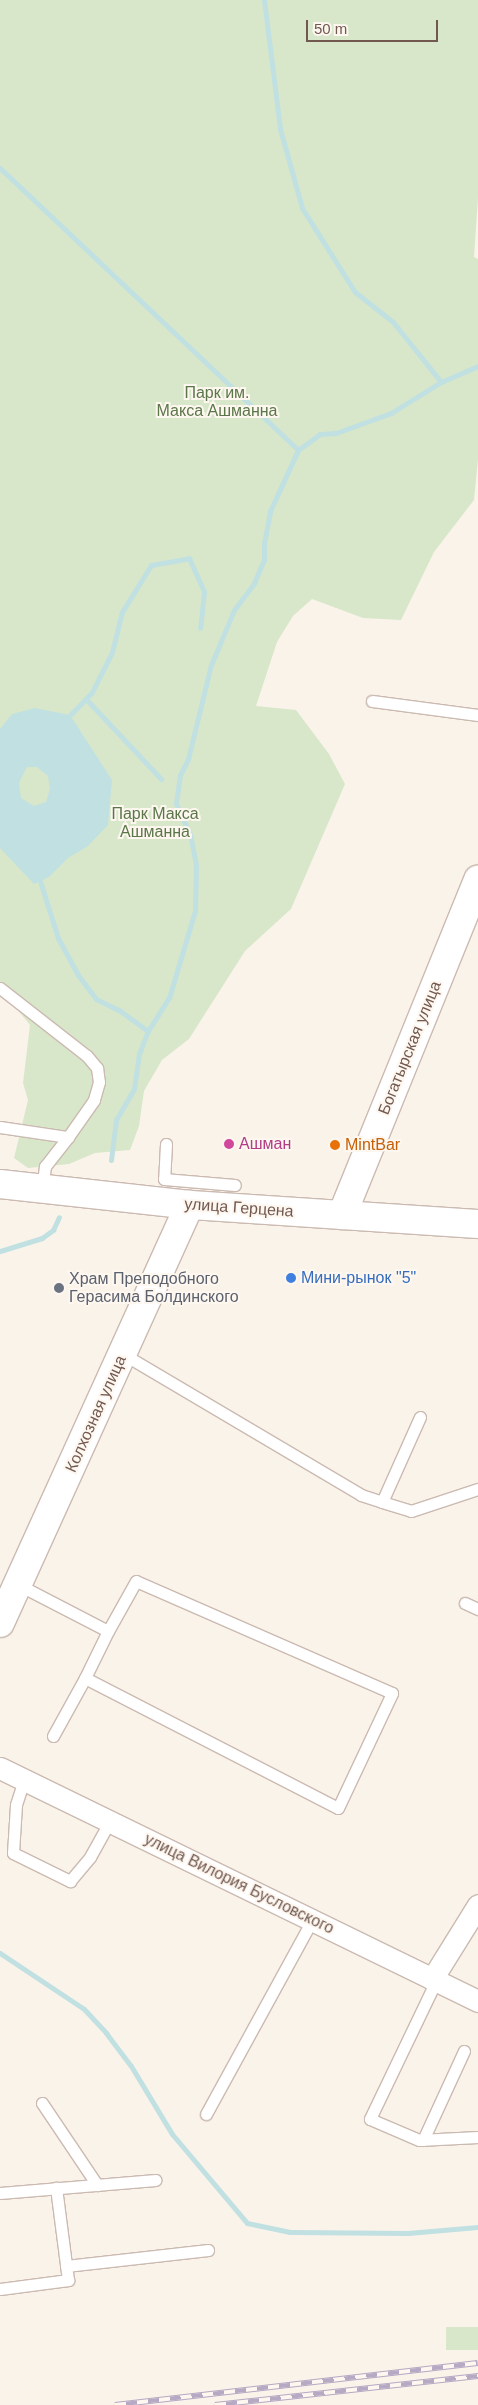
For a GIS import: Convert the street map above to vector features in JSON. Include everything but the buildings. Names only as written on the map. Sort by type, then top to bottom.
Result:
[{"type":"street","name":"Богатырская улица","points":[[342,1215],[478,880]]},
{"type":"street","name":"улица Герцена","points":[[0,1184],[42,1188],[191,1194],[342,1215],[478,1224]]},
{"type":"street","name":"Колхозная улица","points":[[0,1623],[123,1354],[191,1194]]},
{"type":"street","name":"улица Вилория Бусловского","points":[[0,1768],[478,2001]]},
{"type":"street","points":[[434,1980],[478,1905]]},
{"type":"lane","points":[[372,701],[478,715]]},
{"type":"lane","points":[[0,988],[87,1056],[97,1068],[99,1082],[94,1100],[82,1121],[45,1166],[42,1188]]},
{"type":"lane","points":[[0,1127],[68,1136]]},
{"type":"lane","points":[[166,1144],[164,1180],[191,1194],[235,1185]]},
{"type":"lane","points":[[123,1354],[361,1495],[411,1511],[478,1489]]},
{"type":"lane","points":[[382,1502],[420,1417]]},
{"type":"lane","points":[[54,1736],[108,1631],[136,1582],[392,1694],[338,1808],[84,1678]]},
{"type":"lane","points":[[18,1584],[108,1631]]},
{"type":"lane","points":[[466,1602],[478,1609]]},
{"type":"lane","points":[[24,1780],[16,1805],[13,1853],[70,1881],[90,1857],[110,1821]]},
{"type":"lane","points":[[206,2114],[312,1920]]},
{"type":"lane","points":[[434,1980],[370,2119],[423,2140],[478,2137]]},
{"type":"lane","points":[[423,2140],[464,2051]]},
{"type":"lane","points":[[42,2103],[97,2185]]},
{"type":"lane","points":[[0,2193],[155,2180]]},
{"type":"lane","points":[[0,2288],[68,2280],[56,2188]]},
{"type":"lane","points":[[66,2266],[208,2250]]},
{"type":"green space","name":"Парк Макса Ашманна","points":[[0,0],[478,0],[478,198],[474,257],[478,259],[478,459],[474,500],[434,552],[401,620],[363,618],[312,599],[293,616],[277,642],[256,706],[296,710],[329,754],[345,784],[291,909],[245,951],[189,1039],[162,1060],[144,1091],[139,1126],[130,1150],[95,1153],[69,1164],[28,1168],[14,1158],[28,1100],[23,1083],[30,1025],[0,988]]},
{"type":"green space","points":[[446,2327],[478,2327],[478,2350],[446,2350]]},
{"type":"water","points":[[35,708],[70,715],[112,780],[108,825],[88,846],[68,858],[49,877],[34,884],[0,848],[0,729],[12,714]],"holes":[[[27,767],[37,767],[48,776],[50,789],[46,802],[34,806],[21,798],[19,783]]]},
{"type":"waterway","points":[[264,0],[280,129],[302,208],[355,292],[393,322],[441,382]]},
{"type":"waterway","points":[[0,168],[298,450]]},
{"type":"waterway","points":[[111,1160],[116,1120],[134,1089],[139,1054],[148,1031],[169,998],[195,911],[196,865],[190,835],[176,803],[180,775],[188,759],[211,665],[234,610],[254,583],[264,560],[264,543],[270,511],[298,450],[320,434],[336,433],[391,413],[441,382],[478,366]]},
{"type":"waterway","points":[[70,715],[92,692],[112,652],[122,612],[151,565],[189,558],[204,592],[200,628]]},
{"type":"waterway","points":[[86,699],[161,779]]},
{"type":"waterway","points":[[40,881],[58,938],[78,975],[96,999],[119,1010],[148,1031]]},
{"type":"waterway","points":[[0,1251],[42,1238],[53,1230],[59,1217]]},
{"type":"waterway","points":[[0,1953],[84,2009],[106,2033],[131,2066],[172,2134],[247,2223],[290,2232],[408,2233],[478,2227]]},
{"type":"railway","points":[[115,2405],[478,2363]]},
{"type":"railway","points":[[215,2405],[478,2376]]},
{"type":"place","name":"Ашман","points":[[229,1144]]},
{"type":"place","name":"MintBar","points":[[335,1145]]},
{"type":"place","name":"Мини-рынок \"5\"","points":[[291,1278]]},
{"type":"place","name":"Храм Преподобного Герасима Болдинского","points":[[59,1288]]},
{"type":"park label","name":"Парк им. Макса Ашманна","points":[[217,402]]}]
